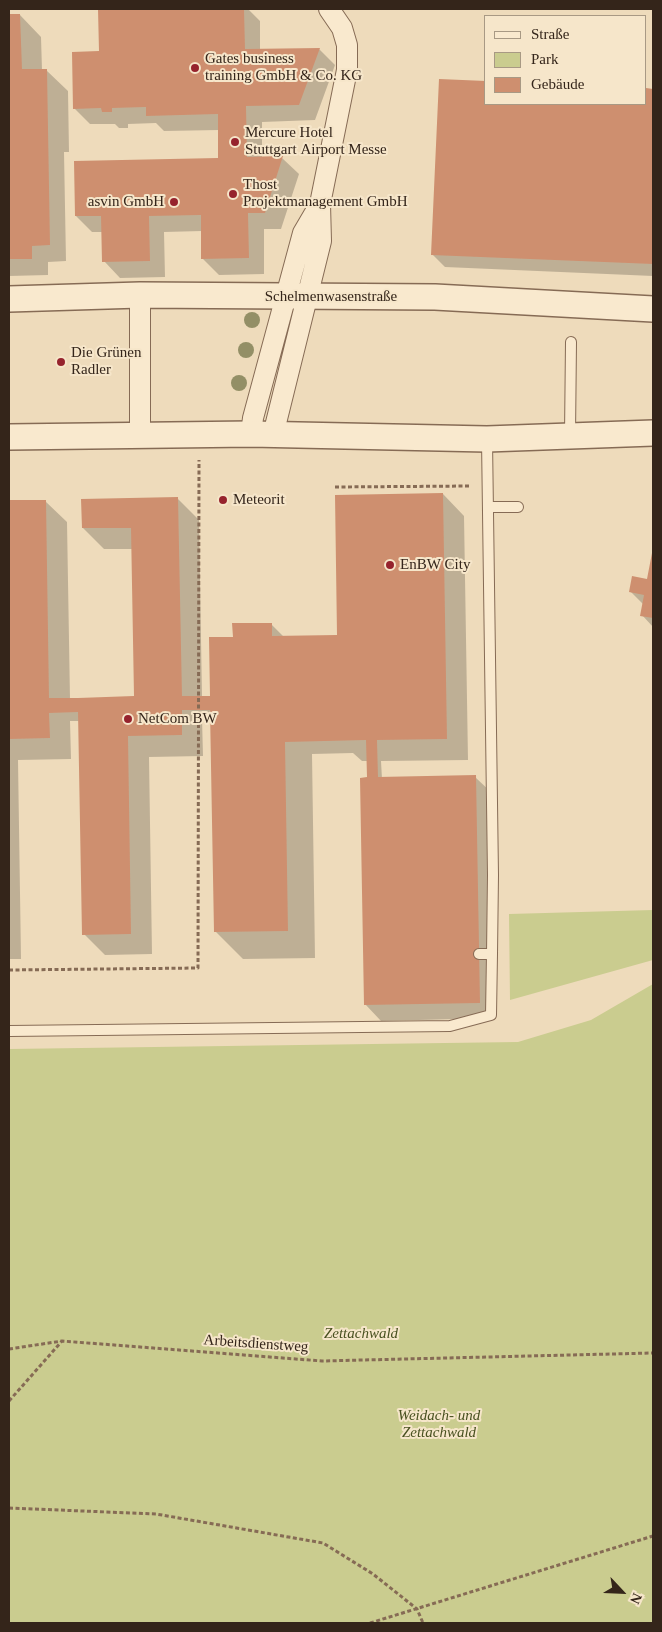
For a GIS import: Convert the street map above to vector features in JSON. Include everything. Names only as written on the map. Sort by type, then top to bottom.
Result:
[{"type":"street","points":[[262,435],[296,296],[321,241],[320,204],[347,70],[347,45],[342,28],[329,9]]},
{"type":"street","points":[[140,295],[140,435]]},
{"type":"street","name":"Schelmenwasenstraße","points":[[9,299],[140,295],[435,297],[653,310]]},
{"type":"street","points":[[9,437],[262,435],[487,439],[653,433]]},
{"type":"lane","points":[[570,435],[571,342]]},
{"type":"lane","points":[[9,1031],[450,1026],[491,1015],[493,875],[487,439]]},
{"type":"lane","points":[[488,507],[518,507]]},
{"type":"lane","points":[[479,954],[492,954]]},
{"type":"path","points":[[9,970],[198,968],[200,460]]},
{"type":"path","points":[[335,487],[487,486]]},
{"type":"path","points":[[9,1401],[62,1340]]},
{"type":"path","name":"Arbeitsdienstweg","points":[[9,1349],[62,1340],[322,1361],[653,1353]]},
{"type":"path","points":[[9,1508],[156,1514],[323,1543],[373,1574],[417,1609],[423,1623]]},
{"type":"path","points":[[370,1623],[653,1536]]},
{"type":"green space","points":[[653,910],[653,960],[510,1000],[509,914]]},
{"type":"green space","name":"Zettachwald","points":[[653,984],[653,1623],[9,1623],[9,1049],[518,1042],[591,1020]]},
{"type":"building","points":[[98,9],[244,9],[245,49],[320,48],[299,105],[246,106],[247,157],[283,156],[265,213],[248,213],[249,258],[201,259],[201,215],[149,216],[150,261],[102,262],[101,216],[75,216],[74,161],[218,158],[218,114],[146,116],[146,107],[112,108],[112,112],[102,112],[101,108],[73,109],[72,52],[99,51]]},
{"type":"building","points":[[9,14],[20,14],[22,69],[47,69],[50,245],[32,246],[32,259],[9,259]]},
{"type":"building","points":[[439,79],[484,81],[484,105],[647,105],[647,88],[653,89],[653,264],[431,255]]},
{"type":"building","points":[[443,493],[447,739],[377,740],[378,777],[476,775],[480,1003],[364,1005],[360,778],[367,777],[366,740],[285,742],[288,931],[214,932],[210,710],[182,710],[182,735],[128,736],[131,934],[82,935],[78,712],[49,713],[50,738],[9,739],[9,500],[46,500],[49,698],[78,698],[134,696],[131,528],[82,528],[81,499],[178,497],[182,696],[210,696],[209,637],[233,637],[232,623],[272,623],[272,636],[337,635],[335,495]]},
{"type":"building","points":[[652,553],[653,618],[640,616],[644,595],[629,592],[632,576],[647,579]]},
{"type":"place","name":"Gates business training GmbH & Co. KG","points":[[195,68]]},
{"type":"place","name":"Mercure Hotel Stuttgart Airport Messe","points":[[235,142]]},
{"type":"place","name":"Thost Projektmanagement GmbH","points":[[233,194]]},
{"type":"place","name":"asvin GmbH","points":[[174,202]]},
{"type":"place","name":"Die Grünen Radler","points":[[61,362]]},
{"type":"place","name":"Meteorit","points":[[223,500]]},
{"type":"place","name":"EnBW City","points":[[390,565]]},
{"type":"place","name":"NetCom BW","points":[[128,719]]},
{"type":"park label","name":"Weidach- und Zettachwald","points":[[439,1424]]}]
